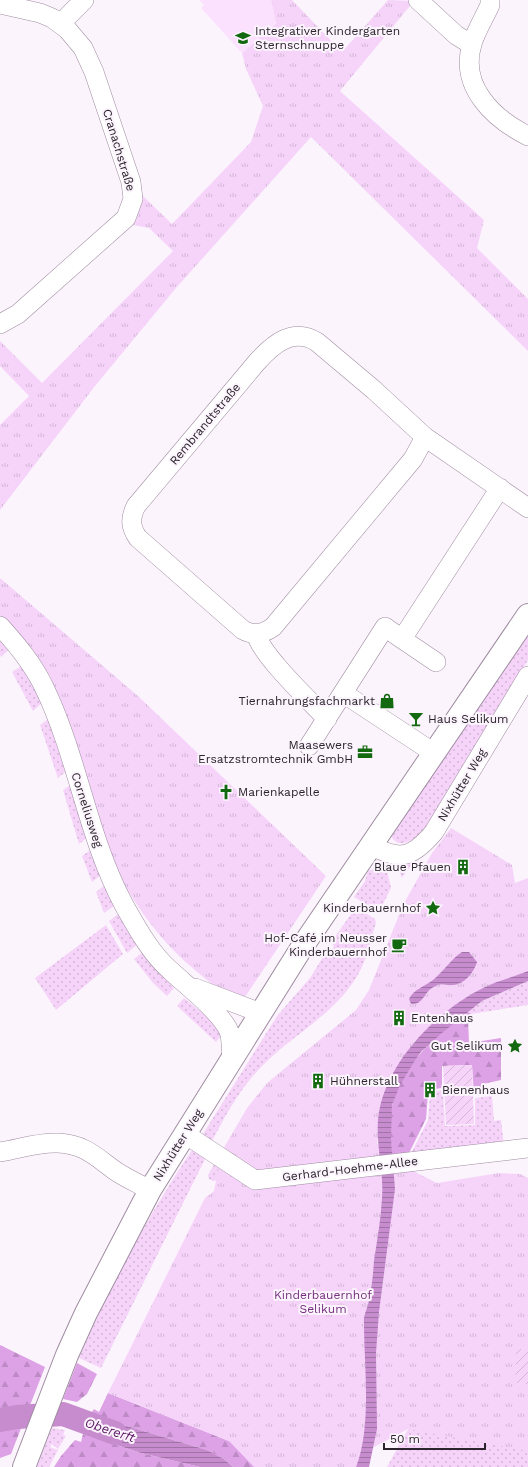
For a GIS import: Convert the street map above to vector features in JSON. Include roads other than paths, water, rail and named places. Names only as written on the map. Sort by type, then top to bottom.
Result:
[{"type":"main road","name":"Nixhütter Weg","points":[[24,1467],[51,1396],[86,1313],[150,1190],[304,944],[528,615]]},
{"type":"street","points":[[60,24],[84,0]]},
{"type":"street","points":[[418,0],[456,35],[472,45]]},
{"type":"street","points":[[490,0],[490,5],[472,45],[471,76],[482,101],[506,123],[528,136]]},
{"type":"street","name":"Cranachstraße","points":[[0,4],[40,13],[60,24],[76,39],[89,58],[131,182],[133,199],[126,218],[18,314],[0,324]]},
{"type":"street","name":"Rembrandtstraße","points":[[256,634],[249,633],[238,626],[138,538],[133,531],[131,514],[136,506],[257,362],[273,346],[284,339],[299,336],[313,339],[364,380],[426,437],[528,508]]},
{"type":"street","points":[[327,719],[274,662],[259,643],[256,634],[265,632],[273,627],[413,459],[426,437]]},
{"type":"street","points":[[402,639],[500,488]]},
{"type":"street","name":"Corneliusweg","points":[[0,626],[30,664],[52,705],[100,850],[110,876],[124,905],[158,957],[171,971],[190,986],[229,1030],[232,1059]]},
{"type":"street","points":[[310,746],[385,627],[436,662]]},
{"type":"street","name":"Nixhütter Weg","points":[[371,846],[391,855],[401,855],[414,851],[424,844],[434,832],[528,676]]},
{"type":"street","points":[[343,693],[434,753]]},
{"type":"street","name":"Corneliusweg","points":[[190,986],[261,1013]]},
{"type":"street","name":"Gerhard-Hoehme-Allee","points":[[185,1134],[255,1180],[528,1148]]},
{"type":"street","points":[[0,1152],[41,1144],[58,1143],[72,1145],[86,1149],[118,1172],[150,1190]]},
{"type":"water","points":[[462,952],[469,952],[477,962],[474,970],[468,977],[457,984],[441,984],[435,986],[429,990],[421,1001],[411,1004],[409,999],[413,993],[433,980]]},
{"type":"water","points":[[528,971],[528,981],[482,1001],[421,1052],[400,1085],[392,1105],[391,1139],[395,1189],[379,1312],[376,1353],[377,1429],[369,1467],[356,1467],[361,1451],[366,1415],[364,1320],[371,1290],[380,1222],[382,1179],[378,1120],[382,1100],[390,1080],[401,1060],[414,1042],[430,1026],[465,998],[494,983]]},
{"type":"water","points":[[90,1415],[207,1450],[224,1459],[233,1467],[200,1467],[141,1453],[83,1434],[81,1429],[86,1417]]},
{"type":"waterway","name":"Obererft","points":[[0,1420],[17,1417],[63,1414],[115,1433]]},
{"type":"place","name":"Integrativer Kindergarten Sternschnuppe","points":[[243,38]]},
{"type":"place","name":"Tiernahrungsfachmarkt","points":[[387,701]]},
{"type":"place","name":"Haus Selikum","points":[[416,719]]},
{"type":"place","name":"Maasewers Ersatzstromtechnik GmbH","points":[[365,752]]},
{"type":"place","name":"Marienkapelle","points":[[226,792]]},
{"type":"place","name":"Blaue Pfauen","points":[[463,867]]},
{"type":"place","name":"Kinderbauernhof","points":[[433,908]]},
{"type":"place","name":"Hof-Café im Neusser Kinderbauernhof","points":[[399,945]]},
{"type":"place","name":"Entenhaus","points":[[399,1018]]},
{"type":"place","name":"Gut Selikum","points":[[515,1046]]},
{"type":"place","name":"Hühnerstall","points":[[318,1081]]},
{"type":"place","name":"Bienenhaus","points":[[430,1090]]},
{"type":"park label","name":"Kinderbauernhof Selikum","points":[[323,1302]]}]
